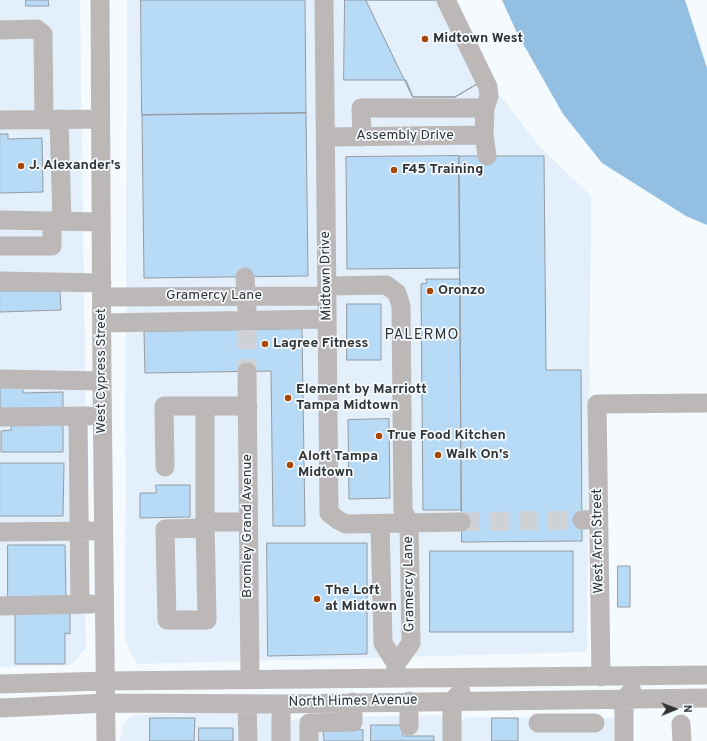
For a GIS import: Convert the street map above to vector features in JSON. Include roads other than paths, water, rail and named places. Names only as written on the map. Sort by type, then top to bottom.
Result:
[{"type":"street","name":"West Cypress Street","points":[[100,0],[106,741]]},
{"type":"street","name":"Midtown Drive","points":[[324,0],[329,513],[346,524],[462,522]]},
{"type":"street","points":[[446,0],[488,87],[489,96],[484,108],[484,135],[488,156]]},
{"type":"street","points":[[0,30],[37,29],[42,34],[52,119],[57,221],[52,246],[0,246]]},
{"type":"street","points":[[362,137],[361,108],[484,108]]},
{"type":"street","points":[[0,120],[100,119]]},
{"type":"street","name":"Assembly Drive","points":[[325,137],[484,135]]},
{"type":"street","points":[[0,220],[101,222]]},
{"type":"street","points":[[245,277],[247,296],[247,325]]},
{"type":"street","name":"Gramercy Lane","points":[[0,281],[102,290],[247,296],[327,291],[386,285],[396,293],[402,306],[403,510],[409,523],[411,643],[396,671]]},
{"type":"street","name":"Gramercy Lane","points":[[102,323],[247,325],[327,320]]},
{"type":"street","name":"Bromley Grand Avenue","points":[[247,372],[250,680]]},
{"type":"street","points":[[0,378],[102,381]]},
{"type":"street","name":"West Arch Street","points":[[601,677],[590,520],[597,404],[707,403]]},
{"type":"street","points":[[165,466],[164,406],[248,406]]},
{"type":"street","points":[[205,406],[205,525],[207,620],[167,620],[165,529],[205,525],[248,522]]},
{"type":"street","points":[[0,417],[103,415]]},
{"type":"street","points":[[78,416],[78,531],[80,604]]},
{"type":"street","name":"Gramercy Lane","points":[[380,524],[383,643],[396,671],[408,726]]},
{"type":"street","points":[[0,532],[104,531]]},
{"type":"street","points":[[0,606],[105,604]]},
{"type":"street","name":"North Himes Avenue","points":[[0,684],[106,681],[250,680],[396,671],[601,677],[707,675]]},
{"type":"street","points":[[452,741],[452,701],[461,692],[583,687],[601,677]]},
{"type":"street","points":[[624,741],[624,699],[630,692],[646,687],[707,686]]},
{"type":"street","name":"North Himes Avenue","points":[[0,708],[106,703],[282,704],[403,701],[707,698]]},
{"type":"street","points":[[572,700],[572,723]]},
{"type":"street","points":[[310,741],[309,723],[353,722],[353,702]]},
{"type":"street","points":[[247,704],[248,741]]},
{"type":"street","points":[[282,704],[282,741]]},
{"type":"street","points":[[538,723],[595,723]]},
{"type":"water","points":[[502,0],[685,0],[707,68],[707,225],[686,216],[602,163],[563,114],[517,33]]},
{"type":"tunnel","points":[[247,330],[247,372]]},
{"type":"tunnel","points":[[461,522],[582,520]]},
{"type":"place","name":"Midtown West","points":[[425,39]]},
{"type":"place","name":"J. Alexander's","points":[[21,166]]},
{"type":"place","name":"F45 Training","points":[[394,170]]},
{"type":"place","name":"Oronzo","points":[[430,291]]},
{"type":"place","name":"Lagree Fitness","points":[[265,344]]},
{"type":"place","name":"Element by Marriott Tampa Midtown","points":[[288,398]]},
{"type":"place","name":"True Food Kitchen","points":[[379,436]]},
{"type":"place","name":"Walk On's","points":[[438,455]]},
{"type":"place","name":"Aloft Tampa Midtown","points":[[290,465]]},
{"type":"place","name":"The Loft at Midtown","points":[[317,599]]},
{"type":"district","name":"PALERMO","points":[[422,336]]}]
